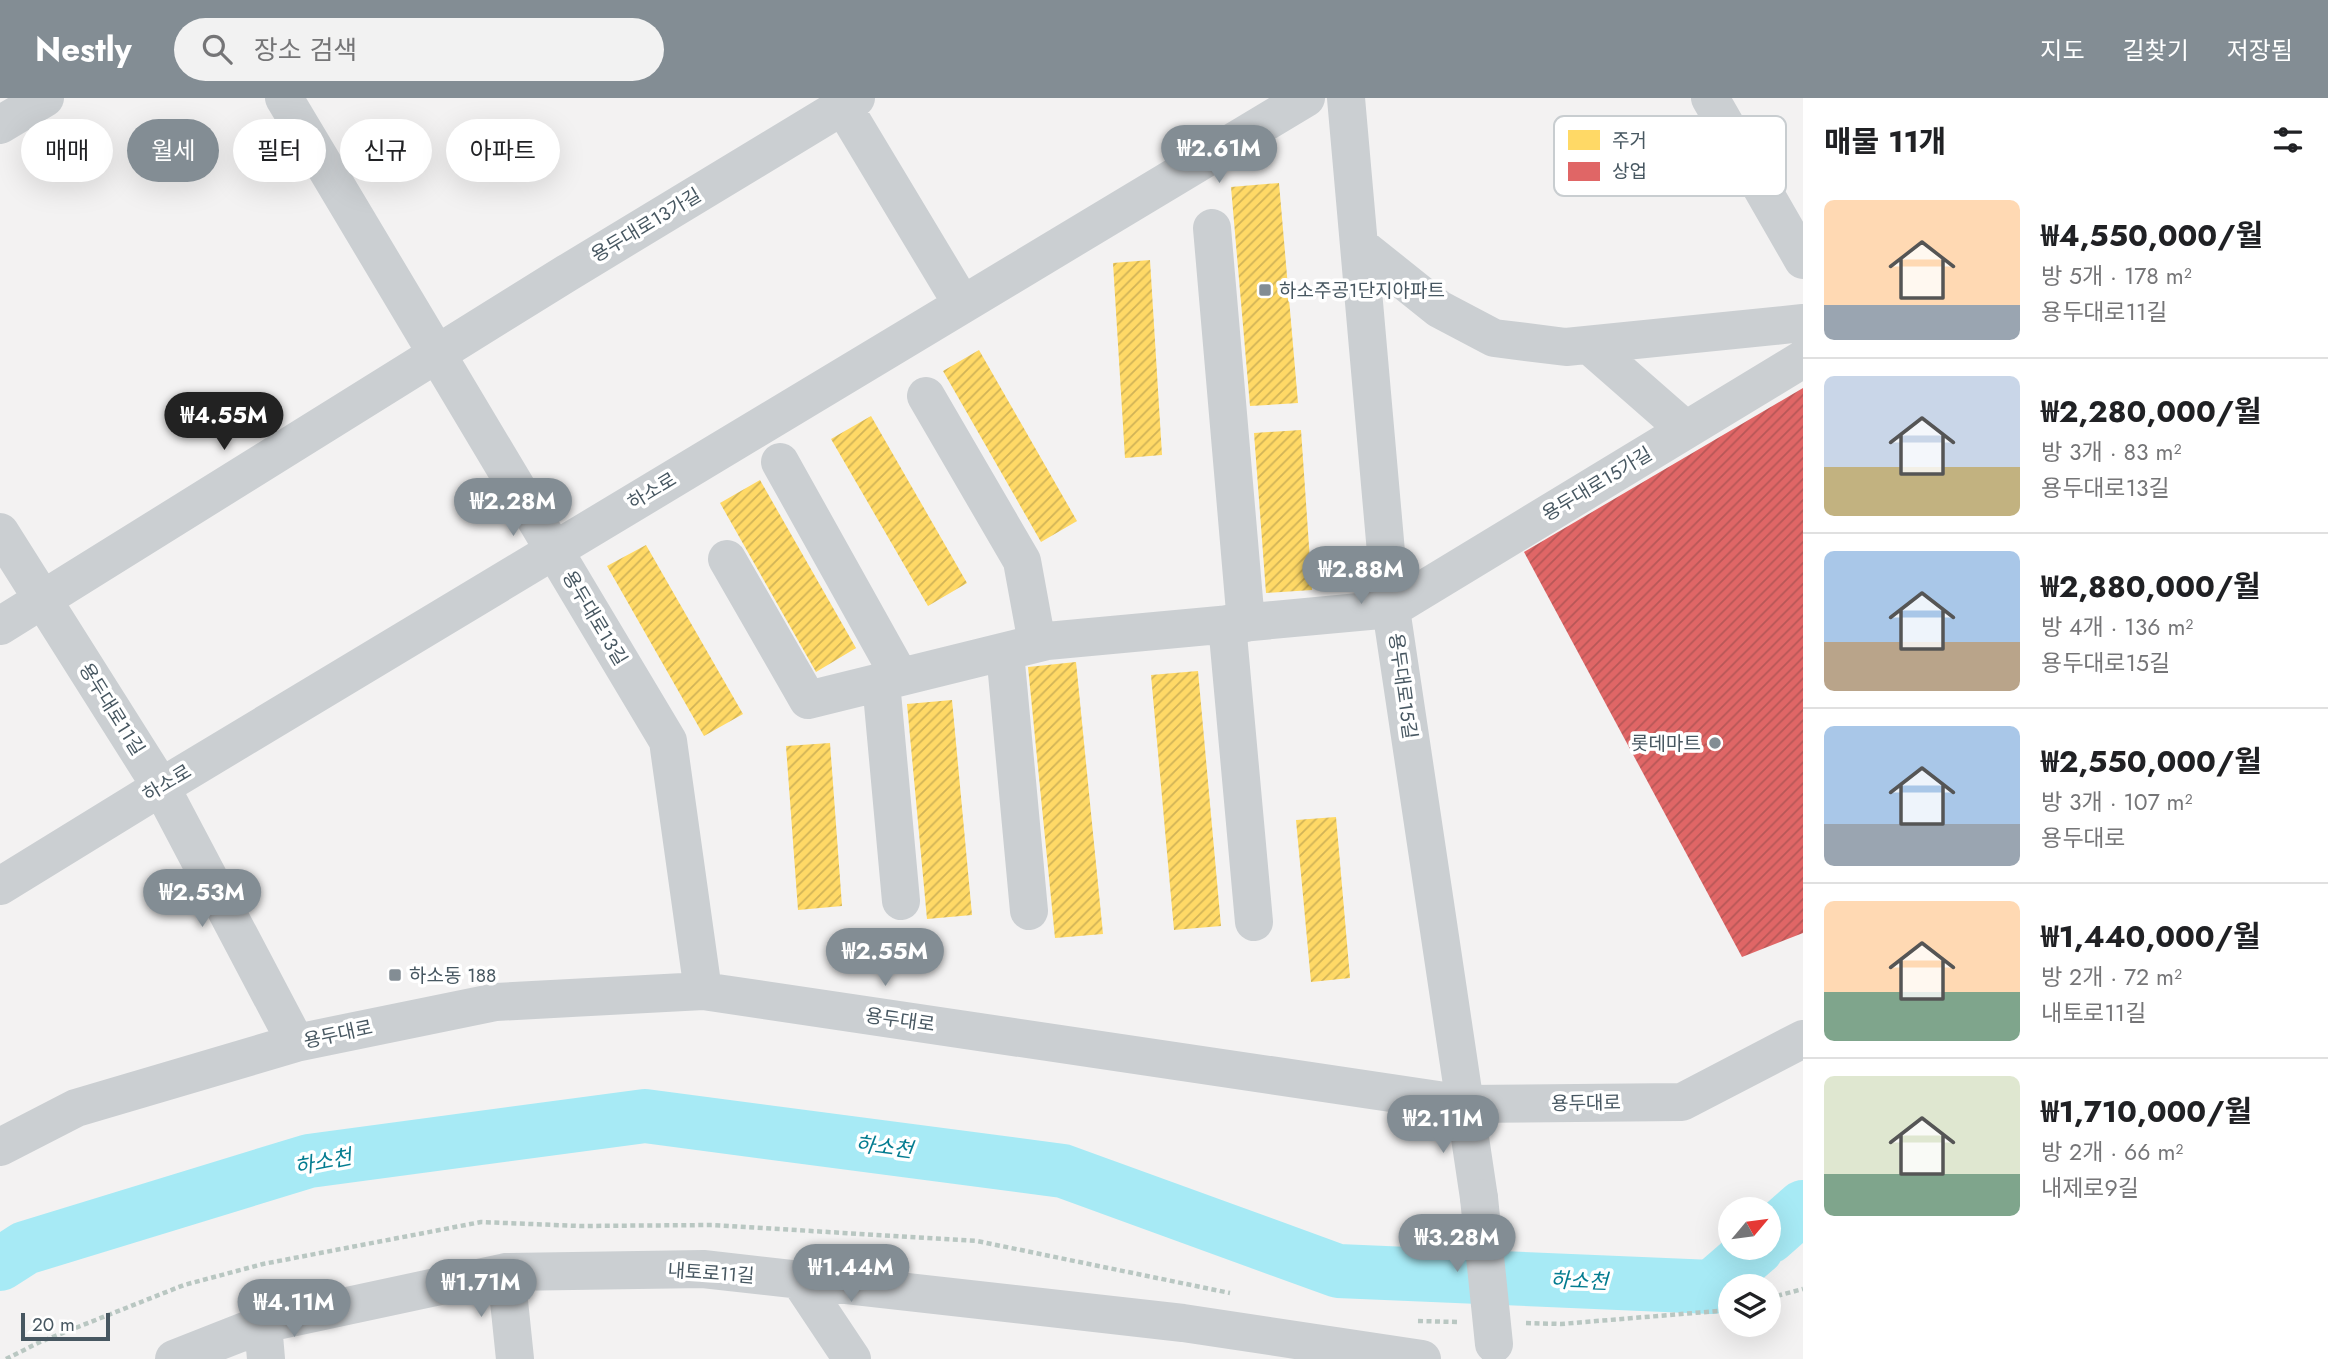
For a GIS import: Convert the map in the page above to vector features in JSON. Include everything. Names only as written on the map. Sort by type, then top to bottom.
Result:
[{"type":"street","points":[[0,125],[45,98]]},
{"type":"street","name":"용두대로13길","points":[[284,98],[668,741],[703,991]]},
{"type":"street","name":"하소로","points":[[0,886],[1306,98]]},
{"type":"street","name":"용두대로15길","points":[[1346,98],[1391,609],[1479,1198],[1495,1351]]},
{"type":"street","points":[[1710,98],[1720,116]]},
{"type":"street","points":[[849,102],[962,304]]},
{"type":"street","name":"용두대로13가길","points":[[438,354],[849,102]]},
{"type":"street","points":[[1766,196],[1803,260]]},
{"type":"street","points":[[1212,228],[1254,922]]},
{"type":"street","points":[[1359,245],[1439,309],[1494,338],[1566,347],[1803,323]]},
{"type":"street","points":[[1589,345],[1686,430]]},
{"type":"street","points":[[0,626],[438,354]]},
{"type":"street","name":"용두대로15가길","points":[[1391,609],[1803,359]]},
{"type":"street","points":[[926,396],[1022,561],[1021,648],[1028,911]]},
{"type":"street","points":[[780,462],[890,680],[901,901]]},
{"type":"street","name":"용두대로11길","points":[[0,532],[161,787],[296,1043]]},
{"type":"street","points":[[727,559],[808,700],[1021,648],[1237,623],[1391,609]]},
{"type":"street","name":"용두대로","points":[[0,1147],[76,1108],[296,1043],[496,1002],[703,991],[1465,1104],[1682,1102],[1803,1039]]},
{"type":"street","name":"내토로11길","points":[[174,1359],[265,1341],[506,1272],[703,1269],[1183,1323],[1377,1356],[1422,1359]]},
{"type":"street","points":[[506,1272],[515,1359]]},
{"type":"street","points":[[800,1281],[852,1359]]},
{"type":"path","points":[[1781,1295],[1803,1289]]},
{"type":"building: 주거","points":[[1279,183],[1298,403],[1250,406],[1231,187]]},
{"type":"building: 주거","points":[[1150,260],[1162,455],[1125,458],[1113,263]]},
{"type":"building: 주거","points":[[979,350],[1077,521],[1041,542],[943,371]]},
{"type":"building: 주거","points":[[871,416],[967,583],[928,606],[831,439]]},
{"type":"building: 주거","points":[[1301,430],[1312,590],[1266,593],[1254,433]]},
{"type":"building: 주거","points":[[760,480],[856,648],[816,672],[720,503]]},
{"type":"building: 주거","points":[[646,545],[743,714],[704,736],[607,566]]},
{"type":"building: 주거","points":[[1076,662],[1103,934],[1055,938],[1028,667]]},
{"type":"building: 주거","points":[[1198,671],[1221,926],[1174,930],[1151,675]]},
{"type":"building: 주거","points":[[952,700],[972,915],[927,919],[907,704]]},
{"type":"building: 주거","points":[[830,743],[842,906],[798,910],[786,746]]},
{"type":"building: 주거","points":[[1336,817],[1350,978],[1311,982],[1296,820]]},
{"type":"building: 상업","name":"롯데마트","points":[[1803,388],[1803,933],[1742,957],[1524,552]]},
{"type":"waterway","name":"하소천","points":[[0,1264],[25,1248],[309,1161],[645,1116],[1063,1171],[1338,1271],[1712,1287],[1743,1260]]},
{"type":"waterway","name":"하소천","points":[[1782,1226],[1803,1207]]},
{"type":"place","name":"하소주공1단지아파트","points":[[1265,290]]},
{"type":"place","name":"롯데마트","points":[[1715,743]]},
{"type":"place","name":"하소동 188","points":[[395,975]]}]
